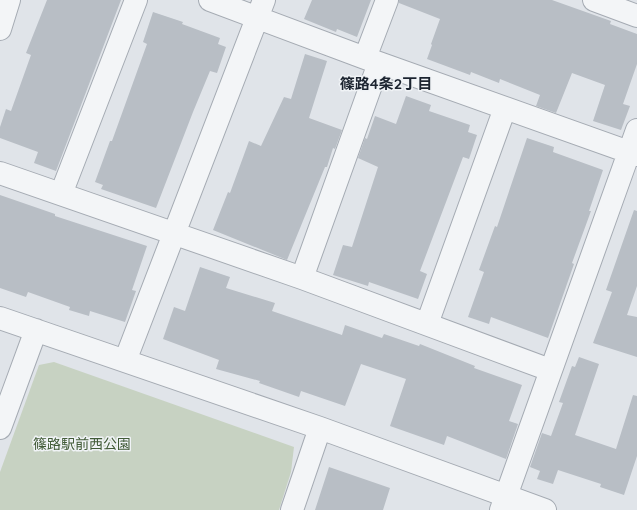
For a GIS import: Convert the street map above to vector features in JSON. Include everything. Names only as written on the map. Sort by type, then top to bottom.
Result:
[{"type":"street","points":[[0,29],[9,0]]},
{"type":"street","points":[[61,194],[136,0]]},
{"type":"street","points":[[210,0],[260,9],[372,61],[633,154]]},
{"type":"street","points":[[302,278],[372,61],[387,0]]},
{"type":"street","points":[[594,0],[637,16]]},
{"type":"street","points":[[125,361],[260,9]]},
{"type":"street","points":[[427,324],[505,108]]},
{"type":"street","points":[[503,503],[550,370],[633,154],[637,130]]},
{"type":"street","points":[[0,173],[302,278],[550,370]]},
{"type":"street","points":[[0,318],[320,428],[503,503],[545,510]]},
{"type":"street","points":[[0,428],[36,330]]},
{"type":"street","points":[[292,510],[320,428]]},
{"type":"green space","name":"篠路駅前西公園","points":[[54,362],[294,447],[291,472],[279,510],[0,510],[0,472],[39,365]]},
{"type":"building","points":[[47,0],[121,0],[56,171],[34,163],[38,152],[0,138],[0,127],[6,109],[11,111],[31,55],[26,53]]},
{"type":"building","points":[[312,0],[371,0],[357,37],[337,29],[336,32],[304,19]]},
{"type":"building","points":[[399,0],[552,0],[611,21],[610,24],[637,34],[637,64],[623,104],[630,106],[621,130],[593,121],[605,85],[572,73],[556,113],[536,106],[540,95],[500,79],[499,83],[471,72],[470,75],[427,59],[440,19],[399,3]]},
{"type":"building","points":[[153,12],[183,22],[182,24],[220,38],[218,44],[226,47],[217,73],[210,71],[156,208],[101,189],[103,185],[95,182],[110,141],[112,141],[147,44],[143,42]]},
{"type":"building","points":[[305,54],[327,61],[309,118],[342,130],[335,149],[333,148],[327,167],[325,167],[287,260],[213,230],[228,192],[230,193],[249,141],[261,146],[284,97],[291,99]]},
{"type":"building","points":[[406,96],[431,105],[429,111],[470,125],[468,132],[477,135],[469,159],[463,157],[420,271],[427,274],[418,299],[369,282],[368,286],[333,275],[343,245],[352,247],[378,167],[358,158],[365,138],[367,139],[375,116],[396,124]]},
{"type":"building","points":[[527,138],[554,147],[553,152],[603,170],[589,211],[591,211],[572,263],[574,264],[548,338],[491,317],[489,324],[468,317],[484,272],[479,270],[495,226],[497,227]]},
{"type":"building","points":[[0,195],[55,214],[55,216],[147,246],[132,290],[136,291],[125,322],[90,311],[89,316],[69,310],[70,307],[28,292],[26,297],[0,288]]},
{"type":"building","points":[[634,210],[637,211],[637,286],[627,315],[637,317],[637,357],[593,343],[612,292],[606,290]]},
{"type":"building","points":[[200,267],[230,277],[226,288],[275,303],[272,311],[342,335],[345,325],[382,338],[384,334],[419,346],[420,344],[475,366],[474,368],[522,385],[509,421],[518,424],[506,459],[447,436],[444,445],[390,426],[406,379],[361,364],[345,406],[301,391],[299,397],[259,383],[260,381],[216,369],[219,360],[163,339],[174,307],[185,311]]},
{"type":"building","points":[[579,357],[599,364],[575,435],[616,449],[633,395],[637,396],[637,456],[624,495],[600,487],[601,484],[558,470],[553,484],[537,479],[540,471],[530,467],[542,433],[551,436],[563,403],[559,402],[572,366],[575,367]]},
{"type":"building","points":[[329,467],[390,488],[383,510],[315,510]]},
{"type":"district","name":"篠路4条2丁目","points":[[386,84]]}]
